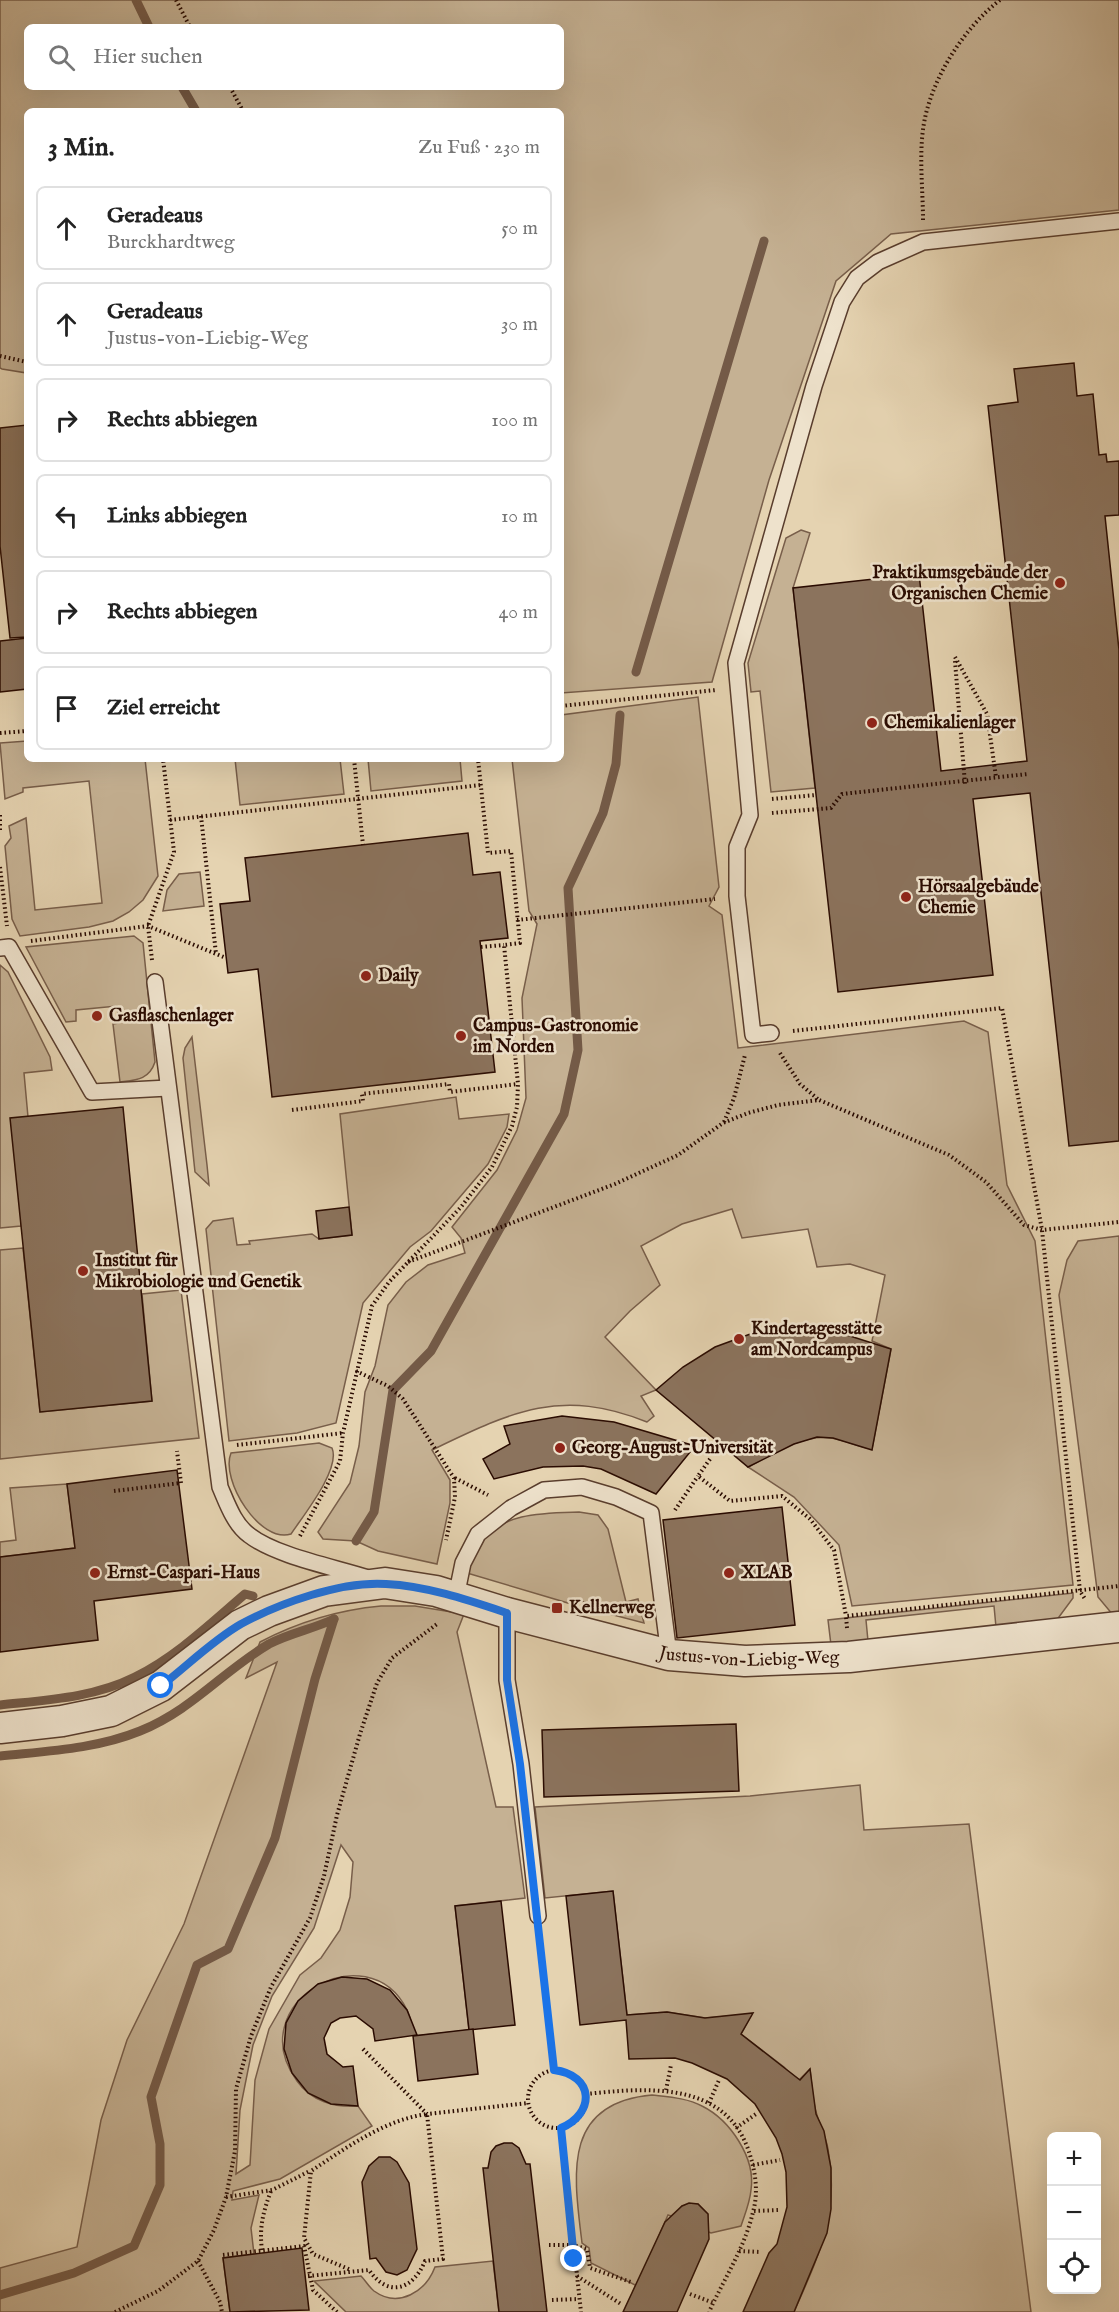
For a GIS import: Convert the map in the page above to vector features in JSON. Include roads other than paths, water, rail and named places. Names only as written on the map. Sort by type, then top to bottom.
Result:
[{"type":"street","name":"Justus-von-Liebig-Weg","points":[[0,1728],[62,1721],[111,1711],[161,1686],[240,1625],[269,1611],[324,1591],[385,1583],[455,1597],[507,1613],[669,1655],[745,1661],[849,1656],[1112,1628]]},
{"type":"lane","points":[[771,1033],[753,1035],[737,896],[737,847],[750,815],[736,663],[814,386],[842,302],[857,278],[878,262],[923,242],[1119,221]]},
{"type":"lane","points":[[5,947],[92,1092],[168,1088]]},
{"type":"lane","points":[[155,982],[220,1487],[232,1513],[247,1534],[275,1550],[385,1583]]},
{"type":"lane","points":[[455,1597],[463,1563],[478,1534],[522,1501],[544,1490],[582,1487],[616,1497],[651,1513],[669,1655]]},
{"type":"lane","points":[[507,1613],[507,1680],[520,1764],[538,1916]]},
{"type":"waterway","points":[[136,0],[148,24]]},
{"type":"waterway","points":[[184,90],[194,108]]},
{"type":"waterway","points":[[636,672],[764,241]]},
{"type":"waterway","points":[[356,1541],[374,1512],[393,1390],[431,1351],[564,1114],[578,1050],[568,888],[603,813],[616,764],[620,715]]},
{"type":"waterway","points":[[0,1705],[69,1697],[119,1684],[165,1660],[245,1594],[253,1596]]},
{"type":"waterway","points":[[0,1756],[89,1746],[140,1731],[176,1712],[269,1644],[334,1619]]},
{"type":"waterway","points":[[0,2295],[74,2273],[134,2246],[160,2185],[160,2144],[151,2097],[197,1965],[228,1949],[275,1838],[315,1679],[334,1619]]},
{"type":"place","name":"Praktikumsgebäude der Organischen Chemie","points":[[1060,583]]},
{"type":"place","name":"Chemikalienlager","points":[[872,723]]},
{"type":"place","name":"Hörsaalgebäude Chemie","points":[[906,897]]},
{"type":"place","name":"Daily","points":[[366,976]]},
{"type":"place","name":"Gasflaschenlager","points":[[97,1016]]},
{"type":"place","name":"Campus-Gastronomie im Norden","points":[[461,1036]]},
{"type":"place","name":"Institut für Mikrobiologie und Genetik","points":[[83,1271]]},
{"type":"place","name":"Kindertagesstätte am Nordcampus","points":[[739,1339]]},
{"type":"place","name":"Georg-August-Universität","points":[[560,1448]]},
{"type":"place","name":"Ernst-Caspari-Haus","points":[[95,1573]]},
{"type":"place","name":"XLAB","points":[[729,1573]]},
{"type":"place","name":"Kellnerweg","points":[[557,1608]]}]
